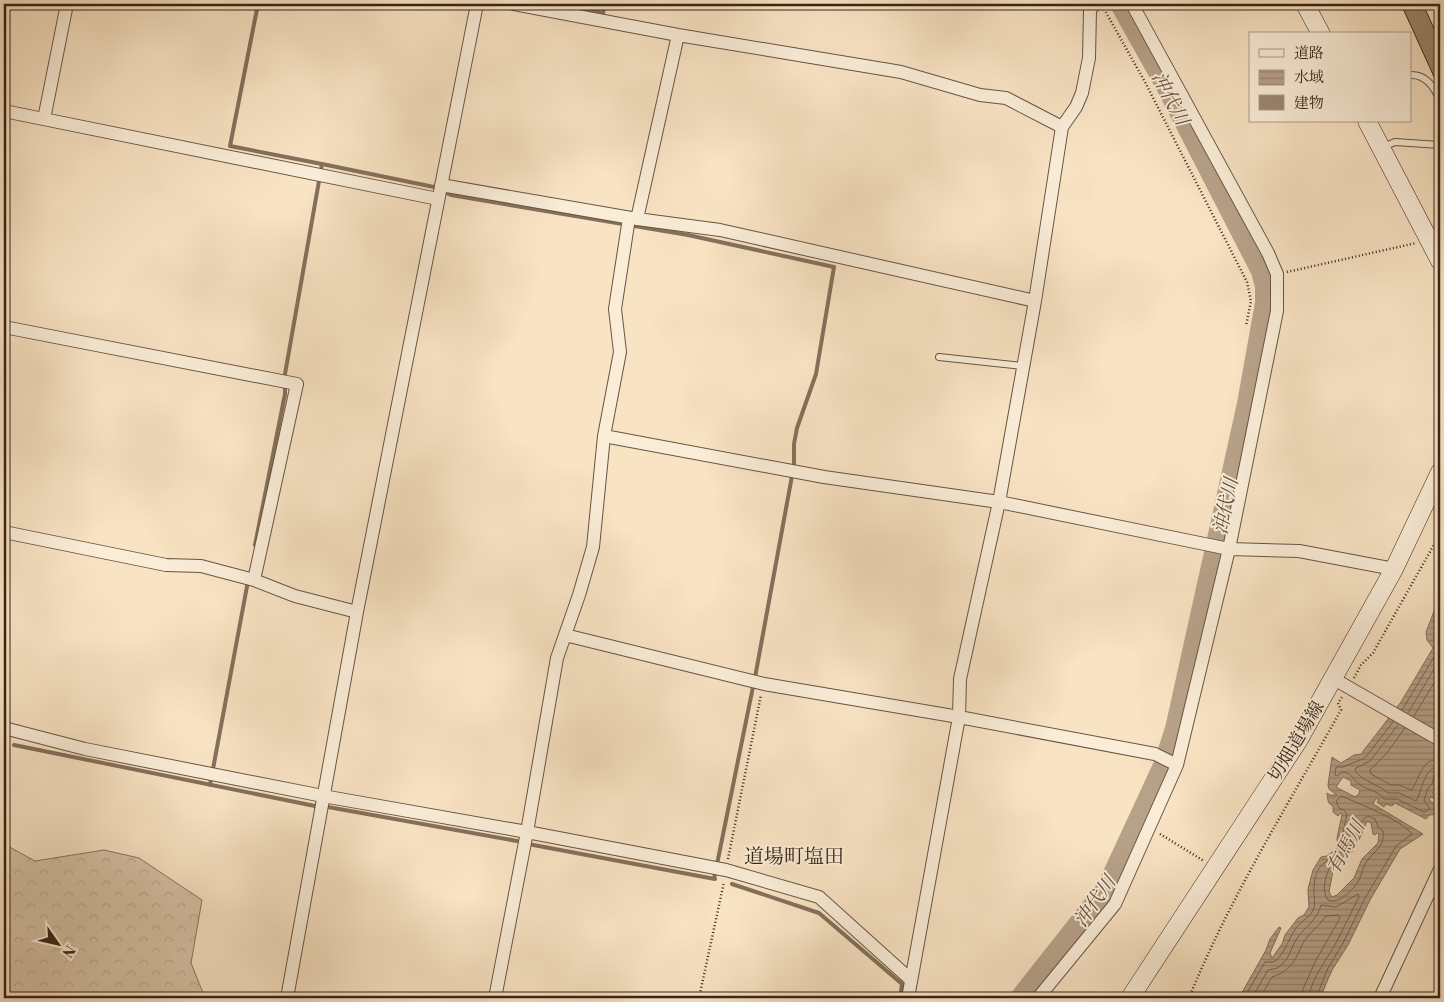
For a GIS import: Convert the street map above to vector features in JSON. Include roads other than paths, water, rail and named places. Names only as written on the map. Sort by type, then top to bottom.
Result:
[{"type":"main road","points":[[1305,4],[1320,32]]},
{"type":"main road","points":[[1368,122],[1440,261]]},
{"type":"main road","name":"切畑道場線","points":[[1130,998],[1298,741],[1346,686],[1394,568],[1440,472]]},
{"type":"street","points":[[44,119],[67,4]]},
{"type":"street","points":[[286,998],[357,612],[477,4]]},
{"type":"street","points":[[514,4],[678,35],[901,72],[980,95],[1006,98],[1062,127]]},
{"type":"street","points":[[908,998],[959,717],[960,679],[999,502],[1035,301],[1062,127],[1076,107],[1082,92],[1088,58],[1090,10],[1095,4]]},
{"type":"street","points":[[1038,998],[1115,904],[1177,765],[1229,549],[1277,311],[1277,274],[1268,253],[1132,4]]},
{"type":"street","points":[[495,998],[527,832],[557,658],[593,547],[604,436],[620,352],[615,309],[633,219],[678,35]]},
{"type":"street","points":[[4,111],[438,199]]},
{"type":"street","points":[[441,185],[633,219],[720,230],[1035,301]]},
{"type":"street","points":[[4,326],[297,384],[254,580]]},
{"type":"street","points":[[604,436],[824,477],[999,502],[1229,549],[1299,551],[1394,568]]},
{"type":"street","points":[[4,532],[166,564],[201,566],[254,580],[295,596],[357,612]]},
{"type":"street","points":[[565,635],[764,684],[959,717],[1156,754],[1177,765]]},
{"type":"street","points":[[1346,686],[1440,740]]},
{"type":"street","points":[[4,728],[85,749],[323,796],[726,870],[819,897],[910,979]]},
{"type":"street","points":[[1380,998],[1440,869]]},
{"type":"lane","points":[[1412,74],[1426,79],[1436,91],[1440,101]]},
{"type":"lane","points":[[1381,148],[1395,142],[1440,145]]},
{"type":"lane","points":[[939,357],[1023,366]]},
{"type":"water","name":"有馬川","points":[[1440,596],[1440,627],[1433,638],[1440,651],[1440,771],[1437,781],[1440,783],[1440,789],[1433,790],[1432,792],[1436,796],[1435,799],[1431,797],[1429,800],[1440,808],[1440,814],[1429,815],[1426,819],[1395,803],[1392,806],[1386,804],[1384,807],[1377,802],[1379,800],[1376,798],[1373,804],[1423,834],[1400,849],[1370,900],[1348,945],[1332,970],[1320,998],[1239,998],[1266,950],[1270,939],[1279,927],[1281,928],[1270,953],[1272,958],[1282,944],[1285,935],[1298,918],[1304,915],[1309,907],[1308,889],[1313,870],[1321,857],[1327,856],[1338,847],[1337,838],[1342,815],[1341,813],[1338,816],[1333,812],[1333,806],[1329,802],[1327,793],[1337,795],[1329,789],[1328,785],[1332,757],[1341,763],[1354,755],[1361,754],[1401,702],[1433,648],[1427,640],[1426,632]],"holes":[[[1343,777],[1351,781],[1351,785],[1360,790],[1359,794],[1355,797],[1336,787]],[[1367,821],[1371,823],[1373,834],[1379,834],[1378,843],[1362,859],[1354,878],[1337,895],[1332,897],[1329,892],[1333,871],[1346,853],[1351,853]]]},
{"type":"waterway","points":[[258,4],[230,146],[434,187],[451,195],[688,235],[834,267],[816,374],[797,428],[794,444],[794,465],[756,672],[714,879]]},
{"type":"waterway","points":[[556,4],[603,13],[605,4]]},
{"type":"waterway","name":"沖代川","points":[[1021,998],[1107,889],[1164,766],[1176,729],[1248,404],[1266,303],[1266,286],[1262,271],[1168,88],[1121,4]]},
{"type":"waterway","points":[[255,545],[285,394],[285,374],[322,164]]},
{"type":"waterway","points":[[210,785],[248,581]]},
{"type":"waterway","points":[[14,745],[315,806]]},
{"type":"waterway","points":[[328,807],[517,841]]},
{"type":"waterway","points":[[528,844],[715,879]]},
{"type":"waterway","points":[[732,884],[819,913],[902,984],[900,998]]},
{"type":"district","name":"道場町塩田","points":[[794,856]]}]
